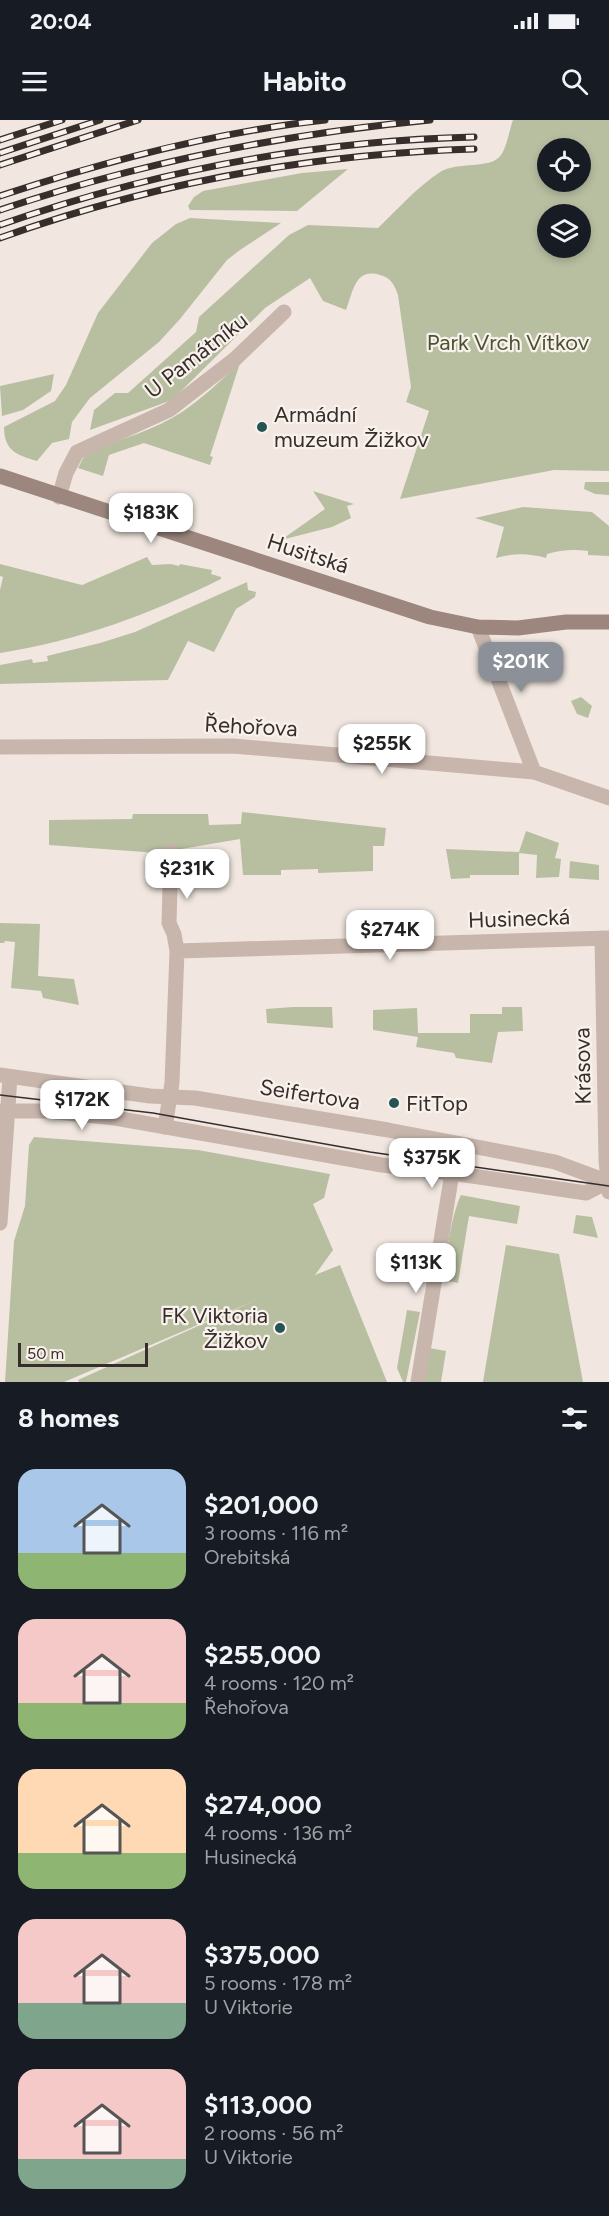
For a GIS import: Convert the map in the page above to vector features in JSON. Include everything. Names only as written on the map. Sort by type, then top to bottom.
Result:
[{"type":"main road","name":"Husitská","points":[[0,476],[430,617],[478,627],[518,628],[566,622],[609,621]]},
{"type":"street","name":"U Památníku","points":[[59,497],[66,473],[77,452],[169,410],[235,359],[284,312]]},
{"type":"street","points":[[478,627],[534,772]]},
{"type":"street","name":"Řehořova","points":[[0,747],[233,746],[534,772],[609,798]]},
{"type":"street","points":[[165,1127],[172,1083],[177,951],[169,923],[171,851]]},
{"type":"street","name":"Husinecká","points":[[177,951],[605,938]]},
{"type":"street","name":"Krásova","points":[[605,938],[608,1185]]},
{"type":"street","points":[[0,1223],[5,1076]]},
{"type":"street","name":"Seifertova","points":[[5,1076],[170,1097],[195,1098],[422,1136],[555,1162],[608,1185]]},
{"type":"street","points":[[4,1111],[47,1111],[116,1118],[382,1165],[586,1193],[608,1185]]},
{"type":"street","points":[[418,1382],[452,1173]]},
{"type":"green space","name":"Park Vrch Vítkov","points":[[513,120],[609,120],[609,471],[554,470],[400,499],[429,411],[406,402],[411,387],[398,295],[389,280],[372,273],[360,278],[356,283],[346,310],[323,301],[310,278],[265,308],[172,400],[90,430],[94,410],[115,393],[128,393],[196,332],[199,317],[289,235],[308,225],[378,228],[416,191],[440,172],[496,160],[506,143]]},
{"type":"green space","points":[[348,169],[297,211],[190,210],[188,206],[194,197],[203,191],[302,173]]},
{"type":"green space","points":[[190,218],[281,223],[227,260],[159,342],[90,398],[72,422],[69,439],[52,443],[37,461],[13,451],[6,442],[4,427],[55,401],[66,385],[98,313],[152,243],[176,224]]},
{"type":"green space","points":[[240,363],[210,456],[213,457],[210,465],[144,443],[109,455],[103,476],[78,468],[85,454],[91,450],[149,429],[182,412],[205,395]]},
{"type":"green space","points":[[54,374],[51,391],[23,410],[2,416],[0,386]]},
{"type":"green space","points":[[585,482],[609,482],[609,495],[595,494],[584,489]]},
{"type":"green space","points":[[313,491],[354,504],[347,506],[351,518],[332,527],[281,540],[325,509]]},
{"type":"green space","points":[[523,507],[592,512],[609,526],[609,556],[588,555],[588,551],[572,550],[547,554],[546,558],[521,554],[496,558],[504,527],[475,518]]},
{"type":"green space","points":[[147,557],[152,565],[179,566],[180,564],[212,570],[211,574],[221,579],[167,604],[113,625],[29,648],[0,653],[0,590],[3,577],[0,576],[0,564],[82,585]]},
{"type":"green space","points":[[247,582],[248,590],[256,592],[255,597],[236,609],[214,652],[188,641],[168,680],[0,684],[0,665],[32,659],[33,663],[48,661],[47,656],[135,632]]},
{"type":"green space","points":[[581,697],[592,706],[588,718],[577,714],[571,701]]},
{"type":"green space","points":[[242,812],[386,828],[384,846],[373,846],[373,871],[318,873],[318,869],[281,870],[281,875],[243,875],[240,839],[158,853],[49,845],[49,820],[132,819],[133,814],[208,814],[209,825],[241,824]]},
{"type":"green space","points":[[526,831],[559,843],[555,858],[561,859],[559,877],[536,878],[537,855],[519,853],[519,875],[470,875],[470,878],[451,879],[446,849],[519,852]]},
{"type":"green space","points":[[570,861],[599,865],[599,880],[569,878]]},
{"type":"green space","points":[[0,923],[40,924],[38,976],[74,979],[79,1005],[43,998],[41,991],[11,988],[15,942],[0,943]]},
{"type":"green space","points":[[332,1007],[333,1028],[267,1023],[266,1009]]},
{"type":"green space","points":[[502,1007],[522,1007],[523,1031],[498,1032],[492,1063],[456,1058],[454,1053],[416,1047],[418,1037],[373,1030],[373,1010],[417,1008],[418,1033],[470,1033],[470,1014],[502,1014]]},
{"type":"green space","points":[[34,1137],[198,1150],[330,1174],[324,1198],[313,1204],[333,1250],[315,1275],[340,1265],[387,1382],[79,1382],[78,1380],[256,1300],[64,1382],[5,1382],[14,1241],[25,1206],[29,1145]]},
{"type":"green space","points":[[461,1195],[520,1206],[517,1224],[469,1216],[458,1283],[449,1281],[446,1264],[452,1225]]},
{"type":"green space","points":[[576,1215],[592,1217],[598,1238],[573,1233]]},
{"type":"green space","points":[[506,1245],[559,1254],[583,1382],[483,1382]]},
{"type":"green space","points":[[407,1310],[420,1312],[406,1382],[403,1382],[397,1368]]},
{"type":"green space","points":[[429,1348],[446,1351],[441,1382],[423,1382]]},
{"type":"tram line","points":[[0,1095],[153,1113],[370,1152],[609,1186]]},
{"type":"railway","points":[[0,140],[62,120]]},
{"type":"railway","points":[[0,153],[100,120]]},
{"type":"railway","points":[[0,165],[138,120]]},
{"type":"railway","points":[[0,196],[161,149],[243,132],[325,120]]},
{"type":"railway","points":[[0,210],[105,178],[212,153],[320,133],[430,120]]},
{"type":"railway","points":[[0,225],[116,189],[234,162],[353,145],[474,137]]},
{"type":"railway","points":[[0,238],[116,202],[234,175],[353,157],[474,149]]},
{"type":"place","name":"Armádní muzeum Žižkov","points":[[262,427]]},
{"type":"place","name":"FitTop","points":[[394,1103]]},
{"type":"place","name":"FK Viktoria Žižkov","points":[[280,1328]]}]
